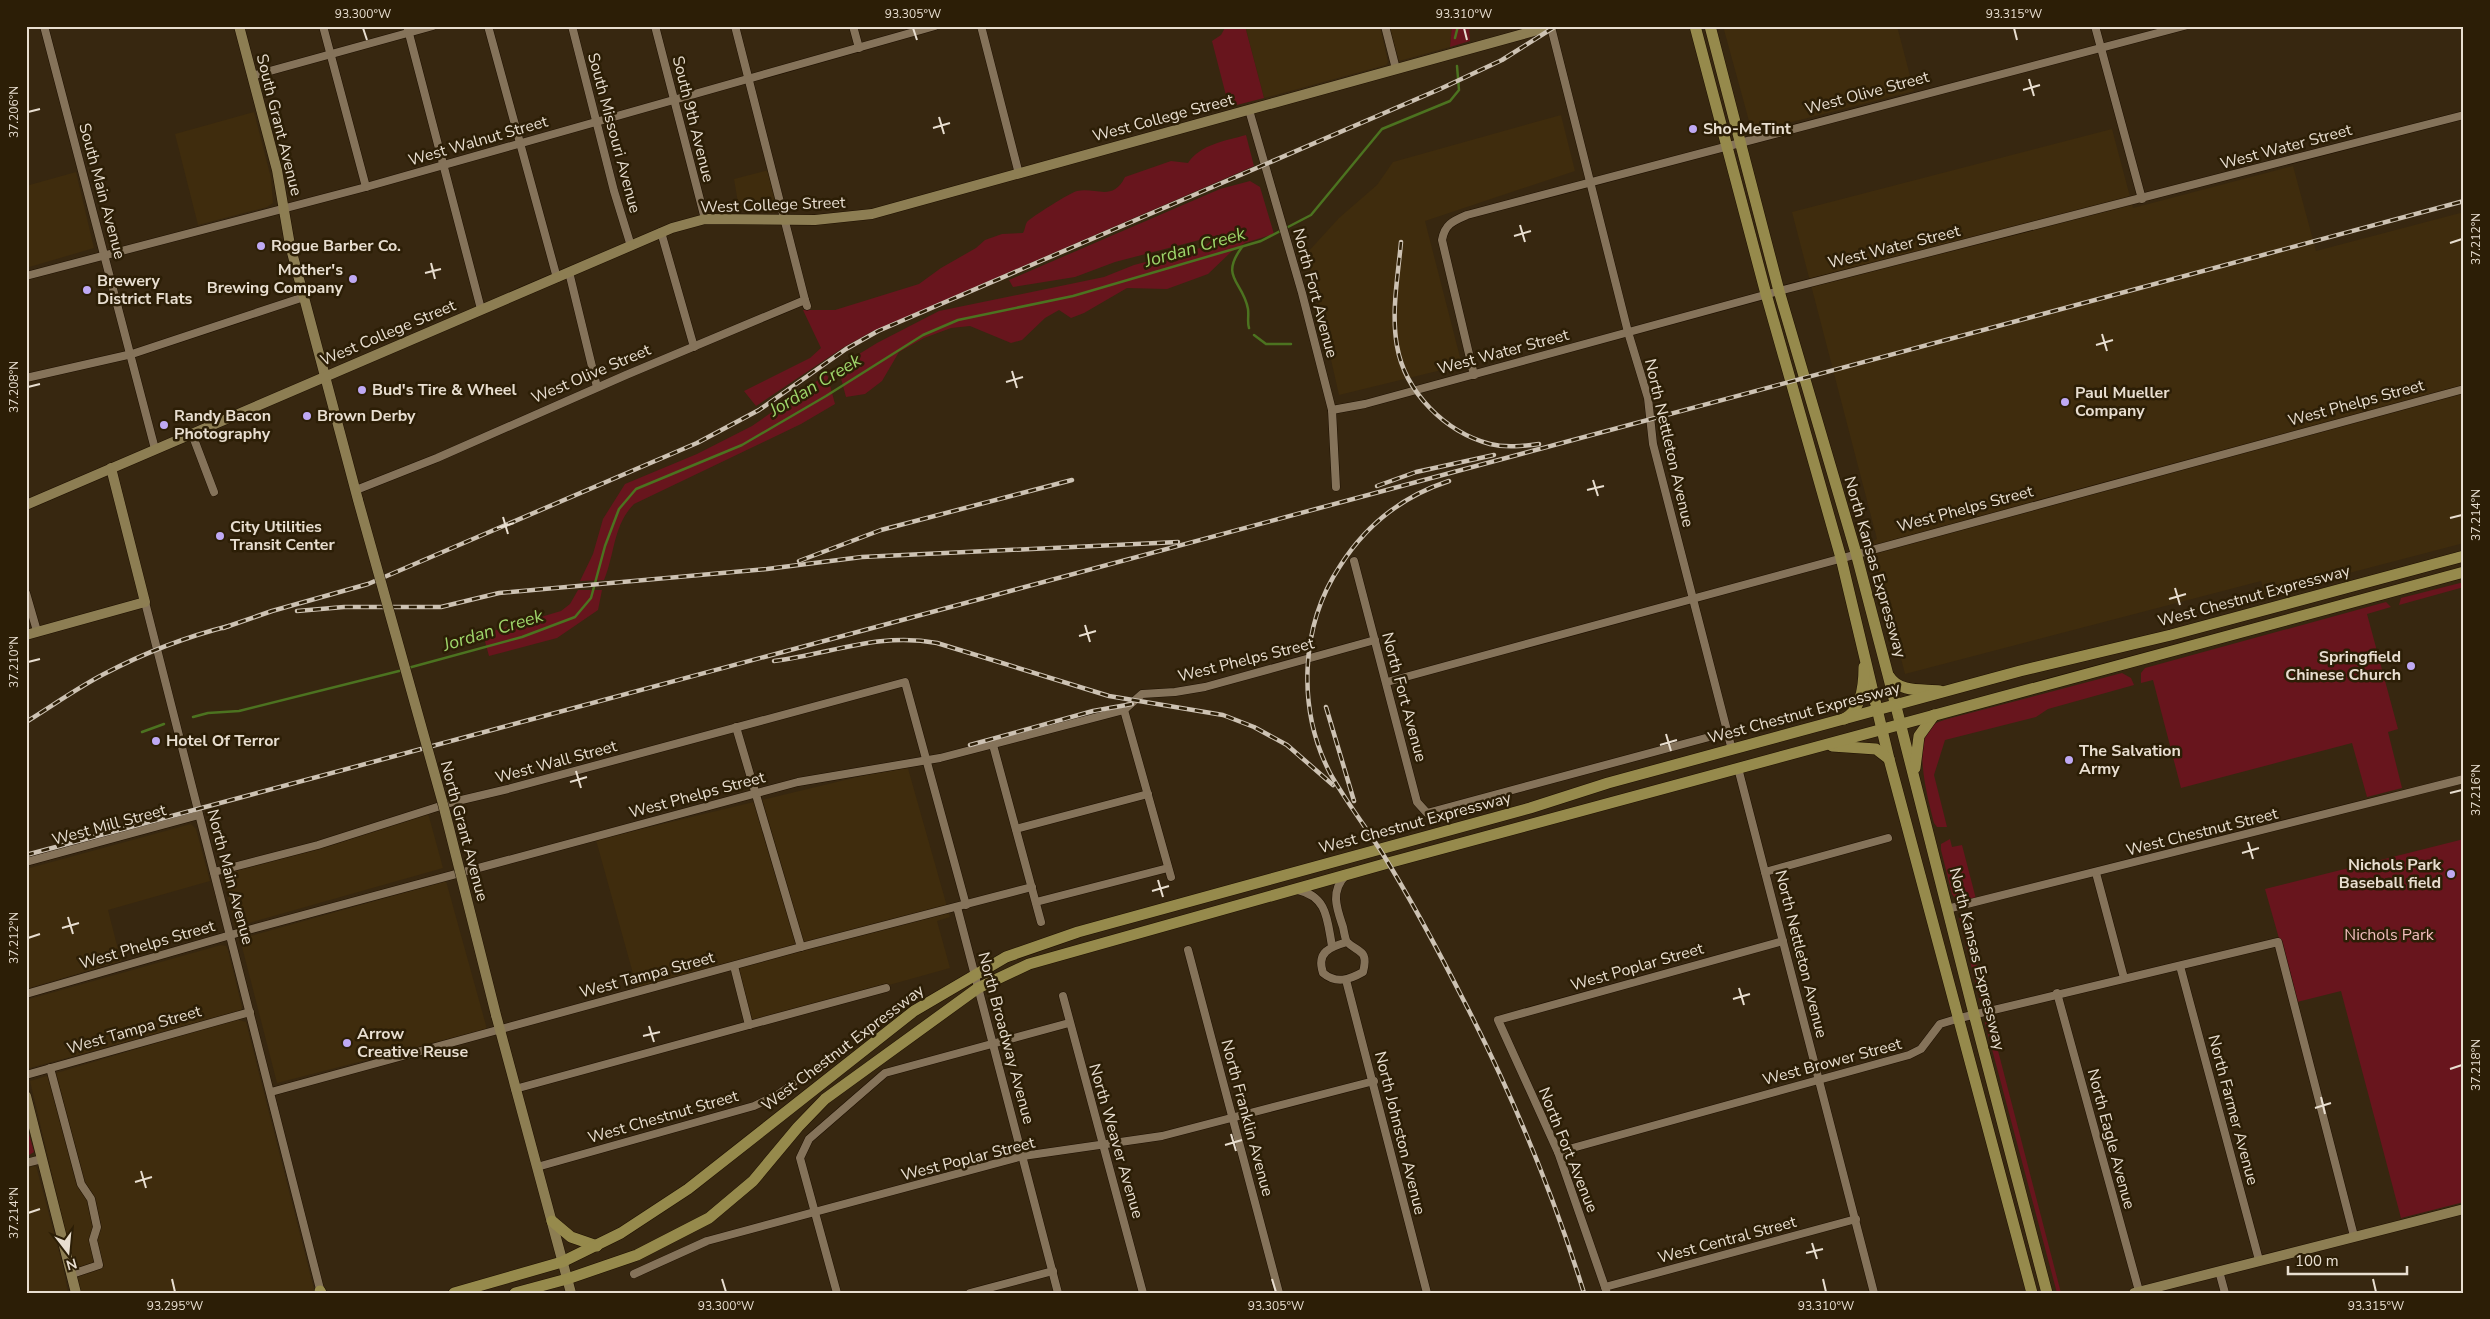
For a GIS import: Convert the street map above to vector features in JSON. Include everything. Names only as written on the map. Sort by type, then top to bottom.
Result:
[{"type":"main road","name":"South Grant Avenue","points":[[239,26],[278,170],[283,210],[325,377]]},
{"type":"main road","name":"West College Street","points":[[26,505],[661,232],[705,219],[829,220],[865,215],[1552,26]]},
{"type":"main road","name":"North Kansas Expressway","points":[[1694,26],[1766,294],[1841,558],[1889,759],[1960,1018],[2032,1293]]},
{"type":"main road","name":"North Kansas Expressway","points":[[1712,29],[1779,291],[1856,553],[2047,1293]]},
{"type":"main road","name":"North Grant Avenue","points":[[325,377],[440,795],[515,1089],[571,1293]]},
{"type":"main road","name":"North Main Avenue","points":[[111,468],[146,602]]},
{"type":"main road","name":"West Chestnut Expressway","points":[[454,1293],[562,1262],[628,1229],[688,1189],[914,1011],[974,974],[1006,957],[1078,932],[1483,821],[1608,783],[2020,671],[2171,635],[2464,556]]},
{"type":"main road","name":"West Chestnut Expressway","points":[[515,1293],[567,1279],[637,1255],[709,1218],[753,1181],[798,1127],[825,1099],[978,988],[1029,964],[1346,874],[2464,572]]},
{"type":"main road","points":[[31,633],[146,602]]},
{"type":"main road","points":[[1836,722],[1853,712],[1859,702],[1864,670],[1863,647]]},
{"type":"main road","points":[[1888,675],[1894,682],[1906,688],[1947,691]]},
{"type":"main road","points":[[1915,783],[1915,755],[1919,736],[1930,717],[1935,714]]},
{"type":"main road","points":[[1817,746],[1872,748],[1889,759]]},
{"type":"main road","points":[[26,1096],[76,1293]]},
{"type":"main road","points":[[2136,1292],[2464,1209]]},
{"type":"main road","points":[[552,1220],[571,1237],[596,1246]]},
{"type":"street","name":"South Main Avenue","points":[[44,26],[132,354],[155,449]]},
{"type":"street","points":[[323,26],[366,187]]},
{"type":"street","points":[[252,76],[408,29],[433,26]]},
{"type":"street","points":[[488,26],[557,278]]},
{"type":"street","name":"South Missouri Avenue","points":[[572,26],[630,246]]},
{"type":"street","name":"South 9th Avenue","points":[[655,26],[705,219]]},
{"type":"street","points":[[735,26],[785,219]]},
{"type":"street","points":[[853,26],[859,48]]},
{"type":"street","name":"West Walnut Street","points":[[26,276],[283,210],[935,26]]},
{"type":"street","points":[[981,26],[1019,174]]},
{"type":"street","points":[[1385,26],[1396,69]]},
{"type":"street","name":"North Nettleton Avenue","points":[[1552,26],[1628,332],[1648,398],[1653,444],[1732,750]]},
{"type":"street","points":[[2095,26],[2142,199]]},
{"type":"street","name":"West Olive Street","points":[[1474,374],[1442,240],[1444,228],[1453,220],[1740,142],[2184,26]]},
{"type":"street","points":[[408,29],[481,309]]},
{"type":"street","name":"North Fort Avenue","points":[[1249,110],[1286,237],[1332,410],[1336,487]]},
{"type":"street","name":"West Water Street","points":[[1332,410],[1365,404],[1766,294],[2464,115]]},
{"type":"street","name":"West Olive Street","points":[[357,495],[597,387],[806,303],[785,219]]},
{"type":"street","points":[[661,232],[694,347]]},
{"type":"street","points":[[569,272],[597,387]]},
{"type":"street","points":[[26,378],[132,354],[304,297]]},
{"type":"street","name":"West Phelps Street","points":[[1387,682],[2464,389]]},
{"type":"street","points":[[192,434],[214,492]]},
{"type":"street","name":"North Fort Avenue","points":[[1354,561],[1417,802],[1422,810],[1428,813],[1434,813],[1728,732]]},
{"type":"street","points":[[26,593],[31,633]]},
{"type":"street","name":"North Main Avenue","points":[[146,602],[321,1292]]},
{"type":"street","name":"West Phelps Street","points":[[26,994],[230,936],[755,793],[798,782],[940,758],[1124,710],[1142,694],[1175,692],[1205,687],[1375,640]]},
{"type":"street","name":"West Wall Street","points":[[214,872],[318,845],[453,802],[508,790],[906,682],[926,759]]},
{"type":"street","points":[[1124,710],[1171,877]]},
{"type":"street","points":[[736,727],[801,947]]},
{"type":"street","points":[[993,744],[1041,922]]},
{"type":"street","points":[[926,759],[966,904]]},
{"type":"street","name":"North Nettleton Avenue","points":[[1738,768],[1874,1293]]},
{"type":"street","name":"West Chestnut Street","points":[[1947,909],[2464,779]]},
{"type":"street","points":[[1016,829],[1148,794]]},
{"type":"street","name":"West Mill Street","points":[[26,862],[199,815]]},
{"type":"street","points":[[1765,872],[1888,838]]},
{"type":"street","points":[[1036,902],[1168,868]]},
{"type":"street","points":[[2096,873],[2124,978]]},
{"type":"street","points":[[1346,874],[1339,883],[1335,897],[1347,942],[1360,950],[1365,958],[1365,966],[1363,972],[1346,980],[1329,978],[1323,972],[1321,957],[1332,946],[1347,942]]},
{"type":"street","name":"West Tampa Street","points":[[270,1092],[801,947],[1032,887]]},
{"type":"street","points":[[1294,889],[1312,893],[1319,901],[1324,910],[1332,946]]},
{"type":"street","name":"North Broadway Avenue","points":[[956,907],[1058,1293]]},
{"type":"street","name":"West Poplar Street","points":[[1498,1020],[1782,941]]},
{"type":"street","name":"West Brower Street","points":[[1558,1152],[1917,1052],[1936,1027],[1960,1018],[2057,993],[2278,942],[2354,1236]]},
{"type":"street","name":"North Franklin Avenue","points":[[1188,950],[1279,1293]]},
{"type":"street","points":[[734,966],[749,1025]]},
{"type":"street","name":"North Farmer Avenue","points":[[2180,966],[2259,1260]]},
{"type":"street","name":"North Johnston Avenue","points":[[1346,980],[1374,1081],[1427,1293]]},
{"type":"street","points":[[515,1089],[886,988]]},
{"type":"street","name":"North Eagle Avenue","points":[[2057,993],[2136,1292]]},
{"type":"street","name":"North Weaver Avenue","points":[[1063,996],[1144,1293]]},
{"type":"street","name":"West Tampa Street","points":[[26,1075],[250,1012]]},
{"type":"street","name":"North Fort Avenue","points":[[1498,1020],[1558,1152],[1606,1290]]},
{"type":"street","points":[[837,1293],[800,1158],[809,1139],[885,1073],[1069,1023]]},
{"type":"street","points":[[50,1068],[81,1184],[91,1199],[97,1227],[93,1240],[99,1265],[72,1274]]},
{"type":"street","name":"West Poplar Street","points":[[634,1274],[707,1240],[1023,1156],[1162,1136],[1374,1081]]},
{"type":"street","name":"West Chestnut Street","points":[[537,1167],[754,1106],[778,1095],[793,1084]]},
{"type":"street","points":[[26,1163],[42,1159]]},
{"type":"street","name":"West Central Street","points":[[1606,1290],[1856,1219]]},
{"type":"street","points":[[2219,1270],[2225,1293]]},
{"type":"street","points":[[970,1293],[1053,1271]]},
{"type":"shaded area","points":[[1245,26],[1380,26],[1388,62],[1386,65],[1264,98]]},
{"type":"shaded area","points":[[1389,26],[1452,26],[1450,47],[1399,61]]},
{"type":"shaded area","points":[[1723,26],[1897,26],[1914,91],[1752,132]]},
{"type":"shaded area","points":[[254,112],[271,178],[273,203],[267,207],[198,225],[175,134]]},
{"type":"shaded area","points":[[1561,115],[1575,171],[1425,221],[1462,365],[1339,395],[1307,253],[1339,218],[1377,185],[1393,162]]},
{"type":"shaded area","points":[[2112,129],[2133,208],[2293,166],[2316,251],[2464,212],[2464,543],[2265,595],[2261,581],[1905,674],[1871,542],[1877,539],[1792,212]]},
{"type":"shaded area","points":[[769,170],[778,205],[776,212],[769,213],[765,210],[739,209],[734,179]]},
{"type":"shaded area","points":[[76,172],[94,248],[26,268],[26,186]]},
{"type":"shaded area","points":[[907,765],[950,917],[937,921],[950,968],[753,1023],[736,961],[637,988],[596,840]]},
{"type":"shaded area","points":[[428,813],[443,868],[235,927],[223,874],[332,845]]},
{"type":"shaded area","points":[[191,824],[196,829],[210,881],[108,910],[121,961],[26,989],[26,869]]},
{"type":"shaded area","points":[[446,881],[487,1029],[277,1083],[240,939]]},
{"type":"shaded area","points":[[221,945],[226,946],[228,950],[242,1007],[241,1011],[26,1069],[26,1000]]},
{"type":"shaded area","points":[[236,1019],[246,1022],[315,1293],[80,1293],[30,1081]]},
{"type":"shaded area","points":[[36,1166],[63,1266],[68,1293],[26,1293],[26,1168]]},
{"type":"green space","points":[[1226,26],[1245,26],[1264,98],[1229,107],[1212,41],[1221,35]]},
{"type":"green space","points":[[1452,26],[1469,26],[1470,41],[1450,47]]},
{"type":"green space","points":[[1246,135],[1254,166],[871,332],[844,347],[756,406],[744,391],[810,358],[821,348],[803,310],[835,310],[919,284],[941,268],[976,248],[985,240],[1002,234],[1023,233],[1026,223],[1073,192],[1084,190],[1110,191],[1120,185],[1125,177],[1171,161],[1188,163],[1207,147]]},
{"type":"green space","points":[[1250,181],[1260,187],[1274,234],[1245,243],[1231,252],[1208,274],[1167,289],[1127,288],[1084,313],[1071,318],[1059,310],[1045,318],[1022,340],[1011,343],[970,326],[951,328],[924,338],[899,352],[882,381],[865,394],[846,397],[838,367],[877,343],[939,311],[1104,277],[1134,265],[1204,247],[1212,240],[1207,238],[1115,262],[1075,277],[1013,287],[1009,280],[1220,189]]},
{"type":"green space","points":[[827,374],[835,404],[801,424],[634,504],[627,512],[618,530],[604,580],[580,581],[593,554],[603,519],[625,484],[697,454],[752,426]]},
{"type":"green space","points":[[2464,582],[2464,587],[2399,605],[2401,598]]},
{"type":"green space","points":[[578,590],[602,590],[598,610],[557,638],[489,656],[483,634],[561,611],[570,604]]},
{"type":"green space","points":[[2386,602],[2391,607],[2367,614],[2398,729],[2388,732],[2402,788],[2367,797],[2352,743],[2181,788],[2153,680],[2141,683],[2141,673],[2145,668]]},
{"type":"green space","points":[[2122,673],[2131,678],[2134,685],[2048,709],[2036,717],[1945,740],[1934,775],[1947,827],[1937,827],[1934,823],[1929,801],[1922,758],[1923,744],[1927,733],[1933,725],[1955,717]]},
{"type":"green space","points":[[1950,839],[1952,847],[1962,845],[1976,899],[1958,902],[1952,894],[1941,850],[1941,844]]},
{"type":"green space","name":"Nichols Park","points":[[2464,839],[2464,1202],[2401,1218],[2341,991],[2297,1002],[2265,889]]},
{"type":"green space","points":[[1963,912],[1987,1006],[1980,1001],[1959,917],[1959,914]]},
{"type":"green space","points":[[1989,1016],[2061,1293],[2057,1293],[1985,1023]]},
{"type":"green space","points":[[26,1123],[34,1152],[26,1157]]},
{"type":"waterway","name":"Jordan Creek","points":[[1455,38],[1458,26]]},
{"type":"waterway","name":"Jordan Creek","points":[[408,668],[522,637],[575,617],[591,598],[605,546],[619,509],[636,489],[742,445],[826,396],[923,335],[958,320],[1073,296],[1261,241],[1311,215],[1382,129],[1450,101],[1459,90],[1457,66]]},
{"type":"waterway","points":[[1242,247],[1235,257],[1232,273],[1248,309],[1249,328]]},
{"type":"waterway","points":[[1254,335],[1266,344],[1291,344]]},
{"type":"waterway","name":"Jordan Creek","points":[[193,717],[208,713],[239,711],[403,670]]},
{"type":"waterway","name":"Jordan Creek","points":[[142,732],[164,724]]},
{"type":"railway","points":[[223,628],[272,611],[368,584],[697,443],[759,410],[846,349],[878,331],[1440,89],[1502,60],[1556,26]]},
{"type":"railway","points":[[26,855],[2464,201]]},
{"type":"railway","points":[[1401,242],[1396,294],[1395,333],[1401,363],[1418,394],[1443,420],[1473,438],[1502,446],[1539,444]]},
{"type":"railway","points":[[1377,486],[1416,472],[1494,455]]},
{"type":"railway","points":[[799,561],[881,530],[1072,480]]},
{"type":"railway","points":[[1449,481],[1416,495],[1387,514],[1350,551],[1340,566],[1327,589],[1317,615],[1311,641],[1308,695],[1312,722],[1319,748],[1330,773],[1377,846],[1426,928],[1482,1036],[1515,1108],[1545,1181],[1584,1293]]},
{"type":"railway","points":[[297,611],[344,607],[441,607],[499,593],[767,569],[862,557],[1178,542]]},
{"type":"railway","points":[[26,722],[84,685],[119,666],[181,640],[229,626]]},
{"type":"railway","points":[[774,661],[875,642],[915,640],[937,643],[1109,696],[1223,715],[1254,727],[1287,745],[1333,785]]},
{"type":"railway","points":[[970,745],[1093,711],[1132,704]]},
{"type":"railway","points":[[1326,707],[1354,801]]},
{"type":"place","name":"Sho-MeTint","points":[[1693,129]]},
{"type":"place","name":"Rogue Barber Co.","points":[[261,246]]},
{"type":"place","name":"Mother's Brewing Company","points":[[353,279]]},
{"type":"place","name":"Brewery District Flats","points":[[87,290]]},
{"type":"place","name":"Bud's Tire & Wheel","points":[[362,390]]},
{"type":"place","name":"Paul Mueller Company","points":[[2065,402]]},
{"type":"place","name":"Brown Derby","points":[[307,416]]},
{"type":"place","name":"Randy Bacon Photography","points":[[164,425]]},
{"type":"place","name":"City Utilities Transit Center","points":[[220,536]]},
{"type":"place","name":"Springfield Chinese Church","points":[[2411,666]]},
{"type":"place","name":"Hotel Of Terror","points":[[156,741]]},
{"type":"place","name":"The Salvation Army","points":[[2069,760]]},
{"type":"place","name":"Nichols Park Baseball field","points":[[2451,874]]},
{"type":"place","name":"Arrow Creative Reuse","points":[[347,1043]]}]
